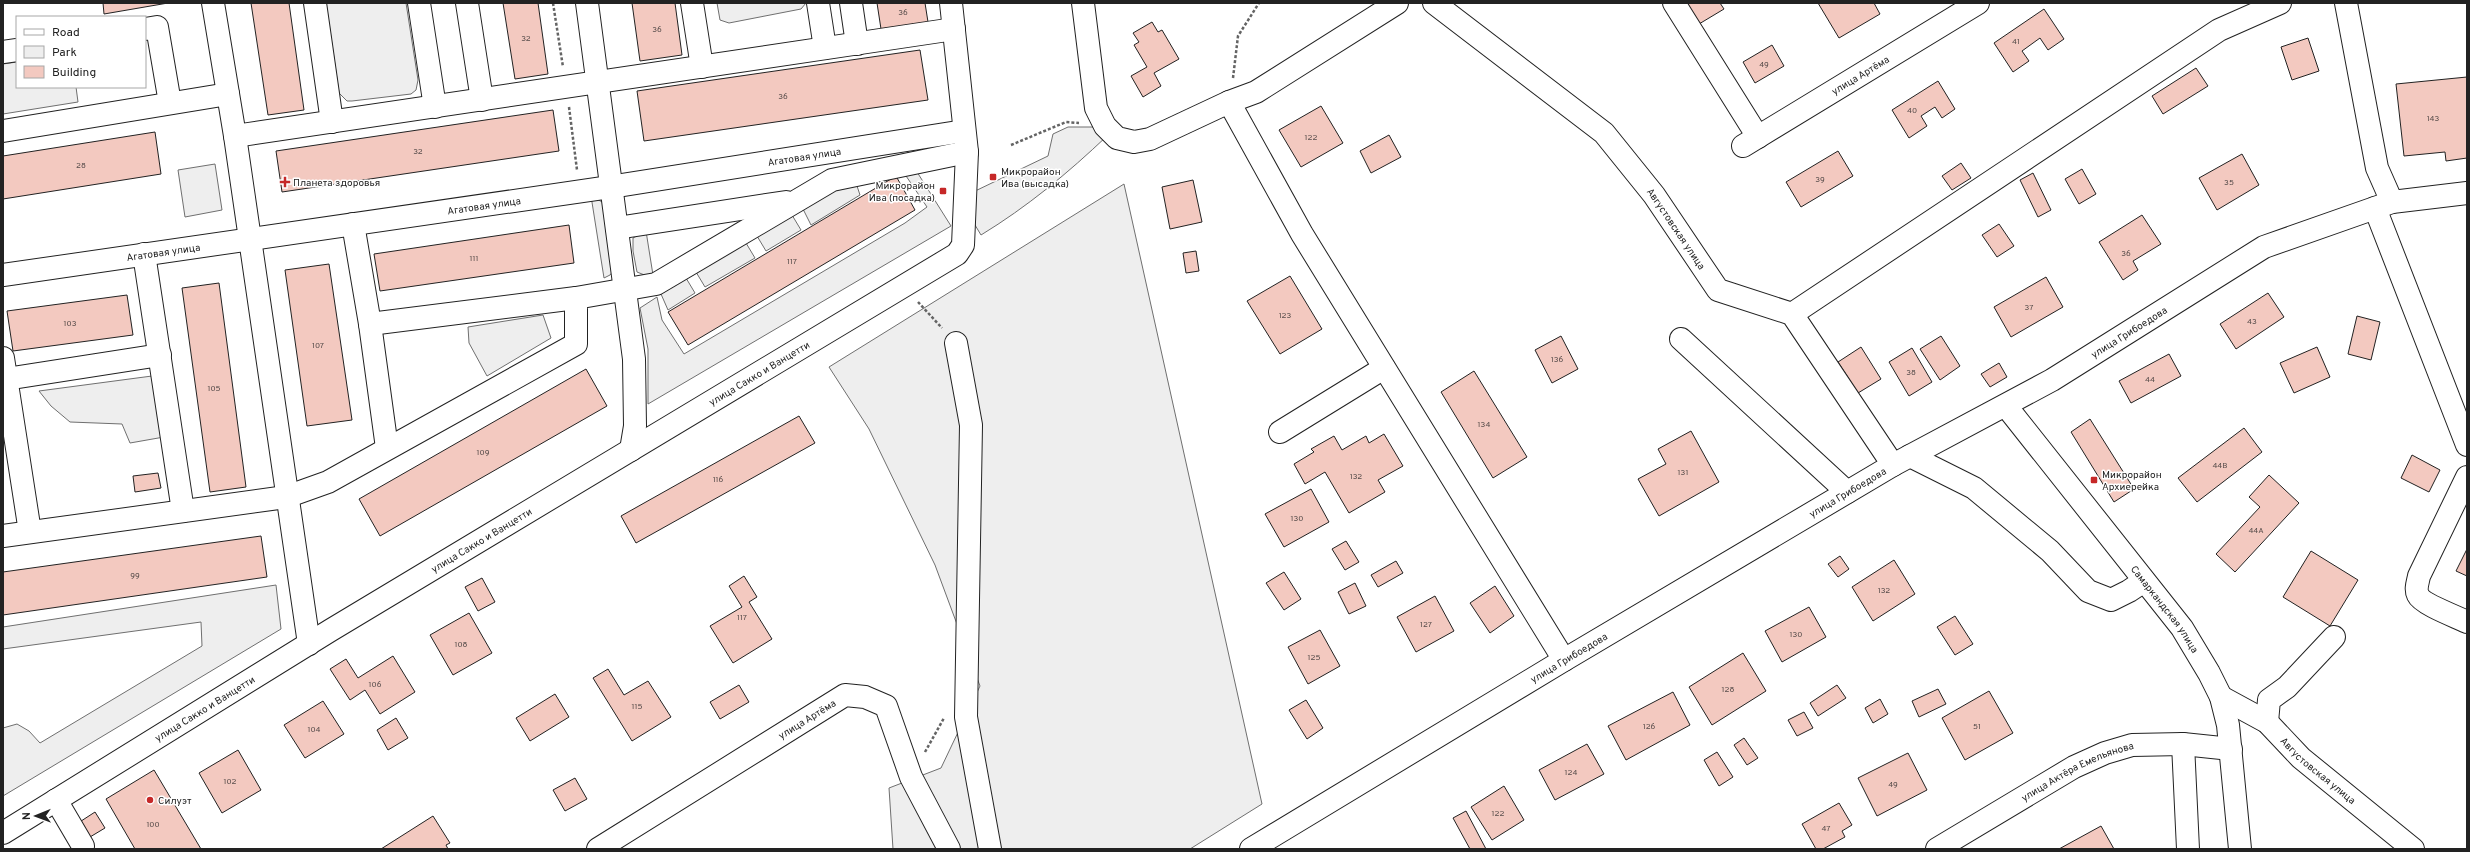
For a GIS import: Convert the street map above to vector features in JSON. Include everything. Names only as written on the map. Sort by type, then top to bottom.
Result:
[{"type":"street","points":[[213,3],[235,136],[286,497],[309,644]]},
{"type":"street","points":[[315,3],[332,122]]},
{"type":"street","points":[[419,3],[435,107]]},
{"type":"street","points":[[467,3],[482,100]]},
{"type":"street","points":[[587,3],[610,187],[626,290],[634,359],[635,426],[631,450]]},
{"type":"street","points":[[692,3],[702,67]]},
{"type":"street","points":[[818,3],[825,48]]},
{"type":"street","points":[[851,3],[858,44]]},
{"type":"street","points":[[370,324],[576,298],[656,284],[832,180],[966,142],[951,3]]},
{"type":"street","points":[[1082,3],[1096,108],[1105,126],[1118,138],[1139,141],[1150,139],[1229,102],[1256,92],[1397,3]]},
{"type":"street","name":"Августовская улица","points":[[1434,3],[1604,133],[1654,195],[1718,290],[1792,314]]},
{"type":"street","name":"улица Артёма","points":[[1674,3],[1751,142],[1978,3]]},
{"type":"street","points":[[2144,581],[2130,591],[2111,600],[2088,591],[2050,551],[1974,488],[1901,461],[1792,314],[2219,30],[2280,3]]},
{"type":"street","points":[[2346,3],[2384,205],[2466,439]]},
{"type":"street","points":[[146,29],[157,27],[170,103]]},
{"type":"street","points":[[235,136],[954,29]]},
{"type":"street","points":[[3,52],[16,50]]},
{"type":"street","points":[[3,131],[228,94]]},
{"type":"street","points":[[1229,102],[1302,234],[1564,660]]},
{"type":"street","name":"Агатовая улица","points":[[3,275],[610,187],[966,142]]},
{"type":"street","name":"улица Сакко и Ванцетти","points":[[3,833],[309,644],[904,287],[961,250],[966,142]]},
{"type":"street","name":"улица Грибоедова","points":[[1251,849],[1564,660],[1847,492],[1901,461],[2052,380],[2264,247],[2384,205],[2467,193]]},
{"type":"street","points":[[617,228],[798,200]]},
{"type":"street","points":[[353,224],[370,324],[387,448]]},
{"type":"street","points":[[144,254],[183,511]]},
{"type":"street","points":[[3,536],[286,497],[328,482],[576,344],[576,298]]},
{"type":"street","points":[[1681,338],[1847,492]]},
{"type":"street","points":[[956,343],[971,425],[966,717],[990,849]]},
{"type":"street","points":[[6,379],[160,355]]},
{"type":"street","points":[[3,358],[30,532]]},
{"type":"street","points":[[1280,432],[1384,368]]},
{"type":"street","name":"Самаркандская улица","points":[[2006,406],[2182,628],[2209,673],[2221,697],[2231,749],[2240,849]]},
{"type":"street","points":[[2467,477],[2419,576],[2416,589],[2418,596],[2425,602],[2467,622]]},
{"type":"street","points":[[2267,722],[2269,700],[2287,687],[2334,637]]},
{"type":"street","name":"улица Артёма","points":[[598,849],[845,694],[865,697],[886,706],[911,777],[949,849]]},
{"type":"street","name":"Августовская улица","points":[[2221,697],[2267,722],[2301,758],[2413,849]]},
{"type":"street","points":[[2183,744],[2188,849]]},
{"type":"street","name":"улица Актёра Емельянова","points":[[1937,849],[2074,767],[2105,753],[2132,745],[2183,744],[2231,749]]},
{"type":"street","points":[[56,800],[83,846]]},
{"type":"path","points":[[1229,102],[1238,36],[1259,3]]},
{"type":"path","points":[[1011,145],[1066,122],[1105,126]]},
{"type":"path","points":[[904,287],[956,343]]},
{"type":"path","points":[[911,777],[944,717]]},
{"type":"green space","points":[[326,3],[406,3],[418,80],[416,90],[411,94],[347,101],[339,93]]},
{"type":"green space","points":[[717,3],[806,3],[801,9],[729,23],[720,20]]},
{"type":"green space","points":[[16,62],[16,88],[76,88],[78,102],[3,114],[3,64]]},
{"type":"green space","points":[[1068,127],[1095,127],[1107,136],[1047,189],[1015,213],[981,235],[969,215],[971,193],[1048,156],[1053,134]]},
{"type":"green space","points":[[215,164],[222,210],[185,217],[178,170]]},
{"type":"green space","points":[[912,164],[951,226],[648,404],[648,349],[640,308],[657,297],[662,320],[684,354],[905,223],[927,207],[900,167]]},
{"type":"green space","points":[[856,183],[860,195],[811,225],[802,207],[844,184]]},
{"type":"green space","points":[[1124,184],[1262,804],[1190,849],[893,849],[889,788],[941,768],[980,686],[935,565],[869,429],[829,367]]},
{"type":"green space","points":[[591,196],[604,203],[614,270],[610,275],[604,278]]},
{"type":"green space","points":[[792,215],[801,230],[766,251],[757,236]]},
{"type":"green space","points":[[646,231],[653,275],[647,276],[637,272],[633,251],[633,238]]},
{"type":"green space","points":[[746,243],[755,258],[705,287],[696,272]]},
{"type":"green space","points":[[686,278],[695,293],[668,310],[661,294]]},
{"type":"green space","points":[[543,315],[551,338],[487,376],[469,343],[468,327]]},
{"type":"green space","points":[[152,376],[164,437],[130,443],[122,424],[70,422],[51,406],[39,391]]},
{"type":"green space","points":[[276,585],[281,629],[3,796],[3,728],[17,724],[29,731],[40,743],[202,646],[201,622],[3,649],[3,627]]},
{"type":"building","points":[[103,3],[168,3],[104,14]]},
{"type":"building","points":[[251,3],[289,3],[304,110],[268,115]]},
{"type":"building","points":[[503,3],[538,3],[548,74],[515,79]]},
{"type":"building","points":[[632,3],[675,3],[682,55],[640,61]]},
{"type":"building","points":[[877,3],[925,3],[928,22],[881,29]]},
{"type":"building","points":[[1686,3],[1720,3],[1724,9],[1699,24]]},
{"type":"building","points":[[1818,3],[1874,3],[1880,14],[1839,38]]},
{"type":"building","points":[[2044,9],[2064,39],[2048,50],[2040,38],[2022,51],[2029,61],[2013,72],[1994,43]]},
{"type":"building","points":[[1152,22],[1158,32],[1162,30],[1179,59],[1154,73],[1161,86],[1143,97],[1131,76],[1147,67],[1134,45],[1139,42],[1133,33]]},
{"type":"building","points":[[2308,38],[2319,71],[2292,80],[2281,47]]},
{"type":"building","points":[[1772,45],[1784,66],[1755,83],[1743,62]]},
{"type":"building","points":[[920,50],[928,100],[644,141],[637,91]]},
{"type":"building","points":[[2196,68],[2208,86],[2163,114],[2152,96]]},
{"type":"building","points":[[2467,77],[2467,158],[2446,161],[2445,152],[2404,156],[2396,84]]},
{"type":"building","points":[[1938,81],[1955,109],[1942,118],[1935,107],[1921,116],[1927,126],[1909,138],[1892,110]]},
{"type":"building","points":[[1321,106],[1343,143],[1301,167],[1279,130]]},
{"type":"building","points":[[553,110],[559,151],[282,192],[276,151]]},
{"type":"building","points":[[155,132],[161,174],[3,199],[3,156]]},
{"type":"building","points":[[1389,135],[1401,157],[1371,173],[1360,151]]},
{"type":"building","points":[[1838,151],[1853,176],[1801,207],[1786,182]]},
{"type":"building","points":[[2242,154],[2259,185],[2217,210],[2199,178]]},
{"type":"building","points":[[1961,163],[1971,178],[1952,190],[1942,176]]},
{"type":"building","points":[[2082,169],[2096,194],[2079,204],[2065,179]]},
{"type":"building","points":[[2033,173],[2051,210],[2038,217],[2020,180]]},
{"type":"building","points":[[896,176],[915,210],[688,345],[668,312]]},
{"type":"building","points":[[1193,180],[1202,222],[1170,229],[1162,187]]},
{"type":"building","points":[[2142,215],[2161,244],[2133,261],[2138,270],[2123,280],[2099,242]]},
{"type":"building","points":[[1999,224],[2014,246],[1997,257],[1982,235]]},
{"type":"building","points":[[569,225],[574,263],[380,291],[374,254]]},
{"type":"building","points":[[1196,251],[1199,271],[1186,273],[1183,253]]},
{"type":"building","points":[[329,264],[352,420],[307,426],[285,270]]},
{"type":"building","points":[[1290,276],[1322,329],[1280,354],[1247,301]]},
{"type":"building","points":[[2046,277],[2063,307],[2011,337],[1994,307]]},
{"type":"building","points":[[219,283],[246,487],[210,492],[182,288]]},
{"type":"building","points":[[2268,293],[2284,317],[2236,349],[2220,324]]},
{"type":"building","points":[[127,295],[133,335],[13,351],[7,311]]},
{"type":"building","points":[[2357,316],[2380,322],[2371,360],[2348,354]]},
{"type":"building","points":[[1561,336],[1578,369],[1552,383],[1535,350]]},
{"type":"building","points":[[1941,336],[1960,366],[1940,380],[1920,349]]},
{"type":"building","points":[[1861,347],[1881,379],[1858,393],[1838,362]]},
{"type":"building","points":[[2317,347],[2330,377],[2294,393],[2280,363]]},
{"type":"building","points":[[1912,348],[1932,382],[1909,396],[1889,362]]},
{"type":"building","points":[[2169,354],[2181,376],[2131,403],[2119,381]]},
{"type":"building","points":[[1999,363],[2007,377],[1990,387],[1981,374]]},
{"type":"building","points":[[586,369],[607,406],[380,536],[359,499]]},
{"type":"building","points":[[1474,371],[1527,457],[1493,478],[1441,392]]},
{"type":"building","points":[[799,416],[815,443],[636,543],[621,516]]},
{"type":"building","points":[[2090,419],[2134,489],[2114,502],[2071,432]]},
{"type":"building","points":[[2244,428],[2262,452],[2197,502],[2178,478]]},
{"type":"building","points":[[1691,431],[1719,482],[1659,516],[1638,479],[1666,464],[1658,449]]},
{"type":"building","points":[[1384,434],[1403,466],[1378,480],[1385,492],[1349,513],[1325,472],[1305,484],[1294,464],[1314,452],[1311,449],[1334,436],[1342,450],[1366,436],[1369,443]]},
{"type":"building","points":[[2412,455],[2440,470],[2429,492],[2401,478]]},
{"type":"building","points":[[158,473],[161,488],[135,492],[133,476]]},
{"type":"building","points":[[2269,475],[2299,503],[2235,572],[2216,554],[2260,507],[2249,497]]},
{"type":"building","points":[[1311,489],[1329,522],[1284,547],[1265,514]]},
{"type":"building","points":[[261,536],[267,577],[3,615],[3,572]]},
{"type":"building","points":[[1346,541],[1359,562],[1345,570],[1332,549]]},
{"type":"building","points":[[2467,549],[2467,576],[2456,571]]},
{"type":"building","points":[[2311,551],[2358,580],[2330,626],[2283,597]]},
{"type":"building","points":[[1840,556],[1849,569],[1838,577],[1828,564]]},
{"type":"building","points":[[1894,560],[1915,594],[1873,621],[1852,587]]},
{"type":"building","points":[[1396,561],[1403,573],[1378,587],[1371,575]]},
{"type":"building","points":[[1284,572],[1301,599],[1284,610],[1266,583]]},
{"type":"building","points":[[744,576],[757,597],[749,602],[772,639],[733,663],[710,626],[742,607],[729,586]]},
{"type":"building","points":[[482,578],[495,602],[478,611],[465,587]]},
{"type":"building","points":[[1355,583],[1366,606],[1349,614],[1338,592]]},
{"type":"building","points":[[1495,586],[1514,616],[1490,633],[1470,603]]},
{"type":"building","points":[[1435,596],[1454,631],[1416,652],[1397,617]]},
{"type":"building","points":[[1809,607],[1826,637],[1782,662],[1765,631]]},
{"type":"building","points":[[469,613],[492,653],[453,675],[430,635]]},
{"type":"building","points":[[1955,616],[1973,644],[1955,655],[1937,627]]},
{"type":"building","points":[[1320,630],[1340,666],[1308,684],[1288,647]]},
{"type":"building","points":[[1743,653],[1766,691],[1712,725],[1689,687]]},
{"type":"building","points":[[393,656],[415,692],[380,714],[365,690],[350,700],[330,669],[346,659],[358,678]]},
{"type":"building","points":[[608,669],[624,695],[648,681],[671,717],[632,741],[593,678]]},
{"type":"building","points":[[739,685],[749,702],[720,719],[710,702]]},
{"type":"building","points":[[1837,685],[1846,698],[1818,716],[1810,703]]},
{"type":"building","points":[[1938,689],[1946,704],[1919,717],[1912,701]]},
{"type":"building","points":[[1989,691],[2013,733],[1965,760],[1942,718]]},
{"type":"building","points":[[1673,692],[1690,725],[1626,760],[1608,726]]},
{"type":"building","points":[[555,694],[569,717],[530,741],[516,718]]},
{"type":"building","points":[[1880,699],[1888,714],[1873,723],[1865,708]]},
{"type":"building","points":[[1306,700],[1323,728],[1307,739],[1289,710]]},
{"type":"building","points":[[323,701],[344,734],[305,758],[284,725]]},
{"type":"building","points":[[1804,712],[1813,728],[1797,736],[1788,720]]},
{"type":"building","points":[[396,718],[408,738],[388,750],[377,730]]},
{"type":"building","points":[[1744,738],[1758,758],[1747,765],[1734,745]]},
{"type":"building","points":[[1587,744],[1604,774],[1555,800],[1539,770]]},
{"type":"building","points":[[238,750],[261,790],[222,813],[199,773]]},
{"type":"building","points":[[1717,752],[1733,777],[1719,786],[1704,760]]},
{"type":"building","points":[[1908,753],[1927,790],[1877,816],[1858,778]]},
{"type":"building","points":[[154,770],[201,849],[135,849],[106,799]]},
{"type":"building","points":[[575,778],[587,799],[565,811],[553,790]]},
{"type":"building","points":[[1504,786],[1524,820],[1492,840],[1471,807]]},
{"type":"building","points":[[1839,803],[1852,825],[1842,831],[1845,837],[1823,849],[1816,849],[1802,824]]},
{"type":"building","points":[[1466,811],[1486,849],[1470,849],[1453,818]]},
{"type":"building","points":[[95,812],[105,828],[85,840],[75,825]]},
{"type":"building","points":[[433,816],[450,843],[446,845],[448,849],[381,849]]},
{"type":"building","points":[[2101,826],[2114,849],[2059,849]]},
{"type":"place","name":"Микрорайон Ива (высадка)","points":[[993,177]]},
{"type":"place","name":"Планета здоровья","points":[[285,182]]},
{"type":"place","name":"Микрорайон Ива (посадка)","points":[[943,191]]},
{"type":"place","name":"Микрорайон Архиерейка","points":[[2094,480]]},
{"type":"place","name":"Силуэт","points":[[150,800]]}]
